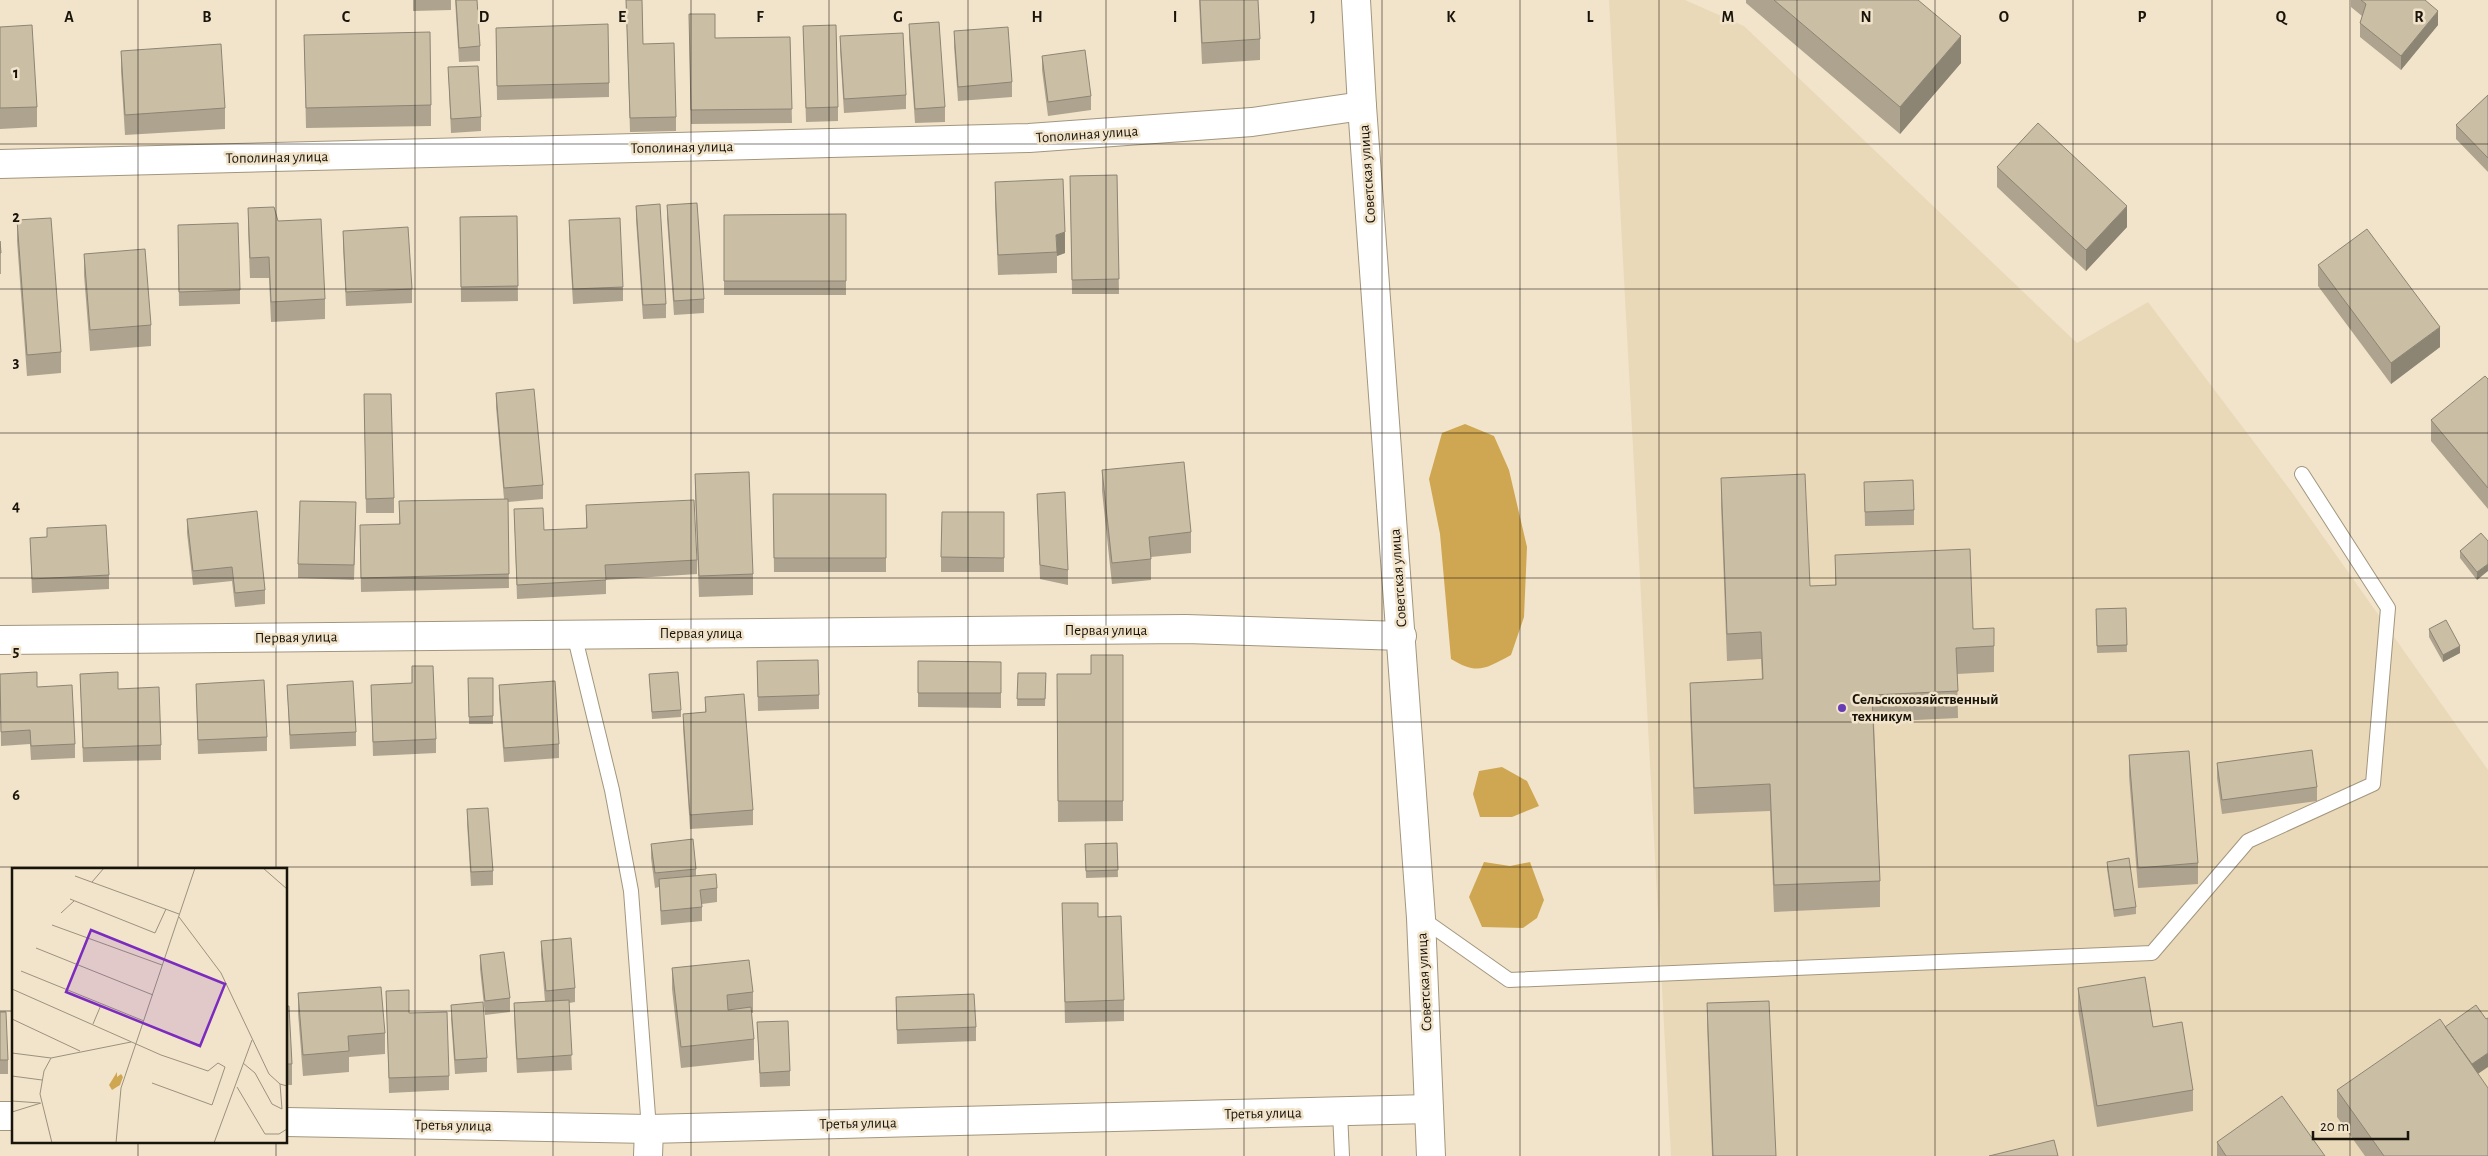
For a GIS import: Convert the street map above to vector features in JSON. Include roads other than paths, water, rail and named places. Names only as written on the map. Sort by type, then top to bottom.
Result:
[{"type":"street","name":"Советская улица","points":[[1356,0],[1362,106],[1421,918],[1431,1156]]},
{"type":"street","name":"Тополиная улица","points":[[0,164],[1028,138],[1252,122],[1362,106]]},
{"type":"street","name":"Первая улица","points":[[0,640],[1186,629],[1402,636]]},
{"type":"street","name":"Третья улица","points":[[288,1122],[648,1128],[1429,1109]]},
{"type":"street","points":[[648,1128],[648,1156]]},
{"type":"lane","points":[[1421,918],[1509,980],[2152,953],[2248,841],[2373,784],[2388,608],[2302,474]]},
{"type":"lane","points":[[574,634],[612,790],[631,892],[648,1128]]},
{"type":"lane","points":[[1340,1112],[1342,1156]]},
{"type":"place","name":"Сельскохозяйственный техникум","points":[[1842,708]]}]
